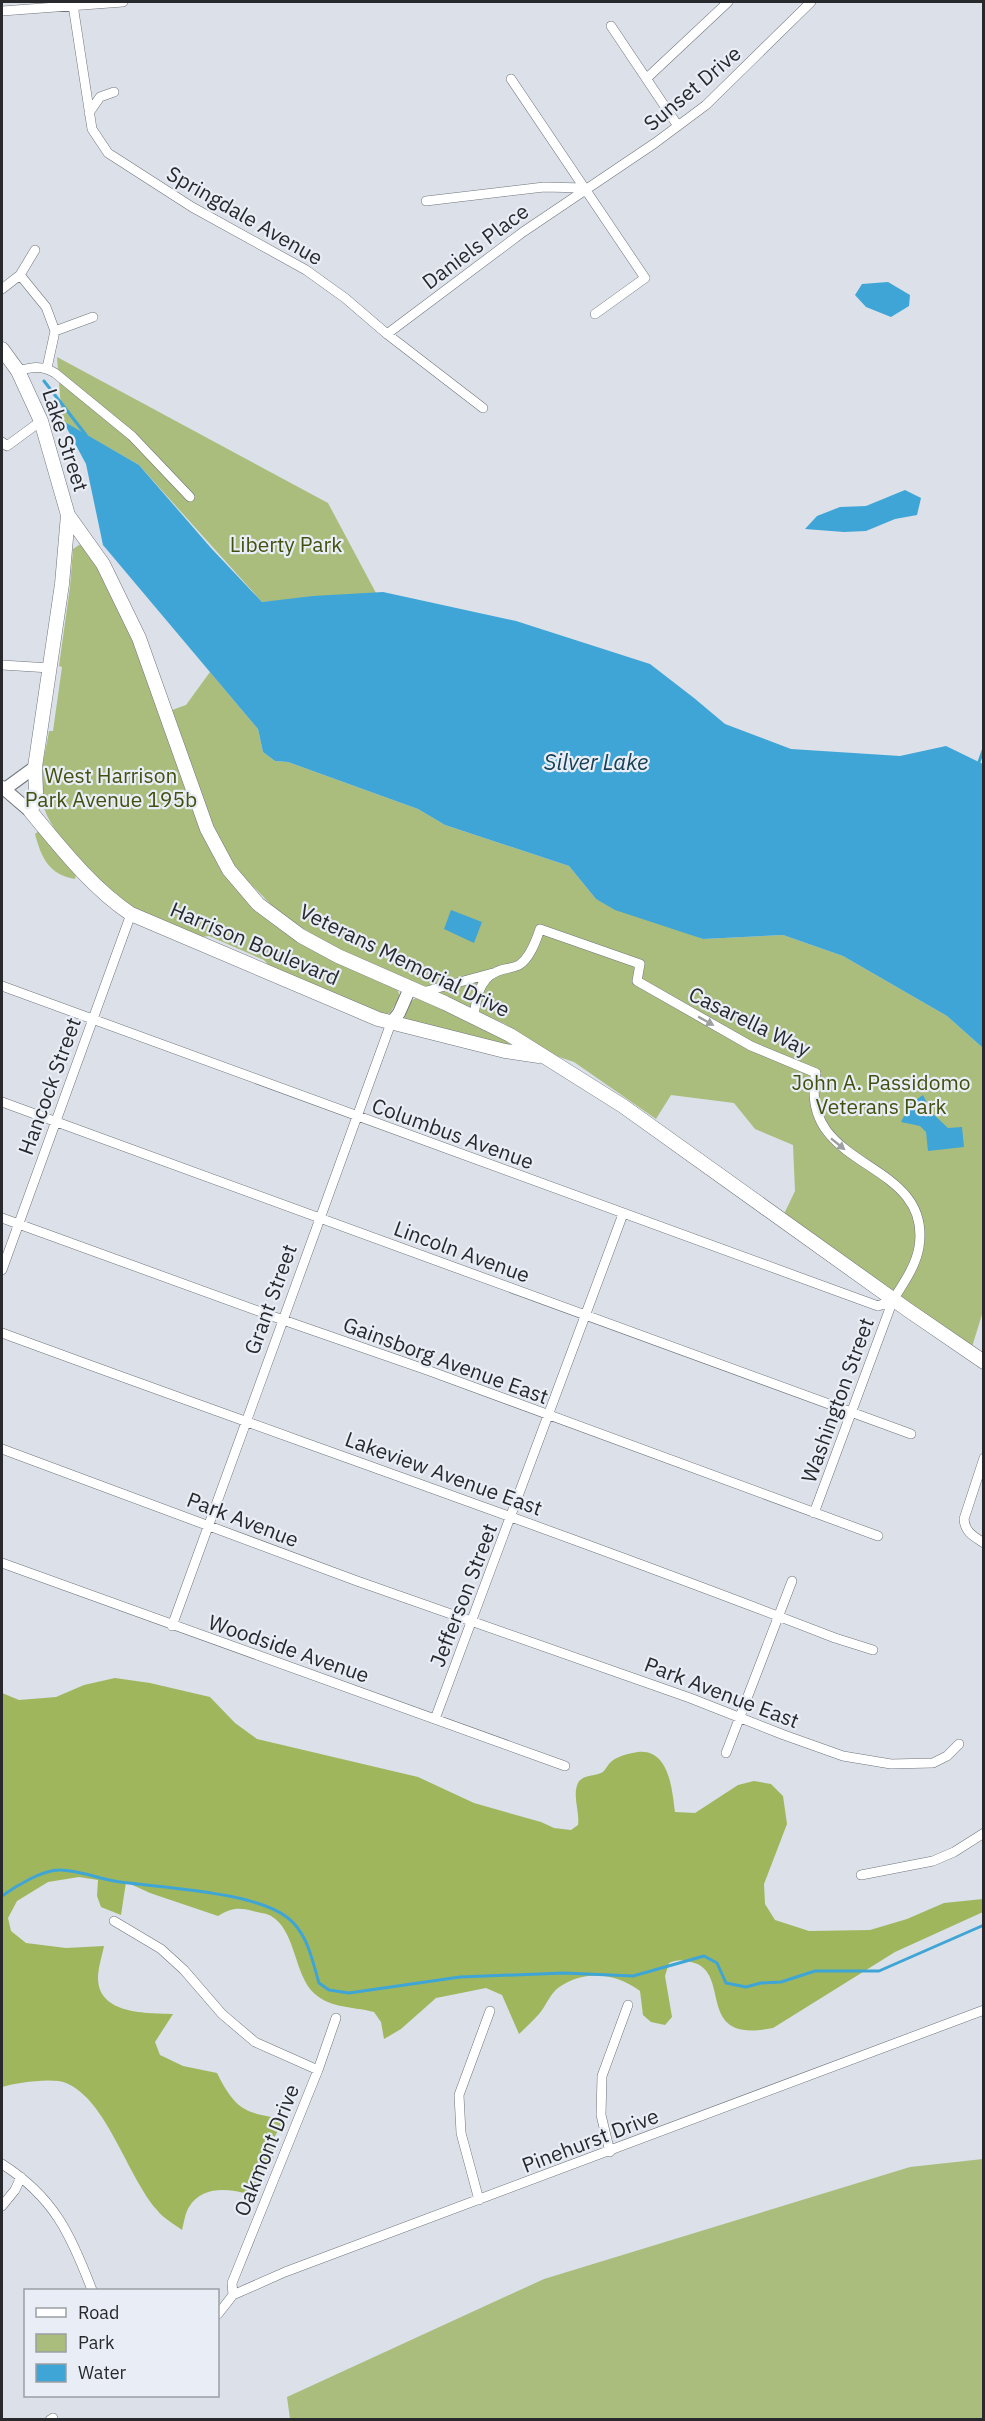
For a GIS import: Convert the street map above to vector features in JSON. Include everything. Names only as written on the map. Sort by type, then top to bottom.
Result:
[{"type":"main road","name":"Lake Street","points":[[2,349],[18,371],[41,421],[69,515]]},
{"type":"main road","points":[[31,812],[36,792],[35,767],[62,584],[69,515]]},
{"type":"main road","name":"Veterans Memorial Drive","points":[[69,515],[103,564],[128,612],[154,678],[195,800],[212,838],[229,870],[258,904],[301,936],[510,1035],[623,1106],[893,1300],[984,1362]]},
{"type":"main road","name":"Harrison Boulevard","points":[[31,812],[111,900],[131,914],[378,1019],[505,1051],[545,1057]]},
{"type":"street","points":[[2,11],[123,2]]},
{"type":"street","points":[[647,78],[728,2]]},
{"type":"street","name":"Sunset Drive","points":[[585,188],[706,105],[811,2]]},
{"type":"street","name":"Springdale Avenue","points":[[74,5],[92,129],[108,153],[192,207],[306,270],[345,298],[387,334],[483,408]]},
{"type":"street","points":[[611,26],[678,126]]},
{"type":"street","points":[[511,79],[645,278],[595,314]]},
{"type":"street","points":[[89,113],[100,97],[114,92]]},
{"type":"street","points":[[426,201],[544,187],[585,188]]},
{"type":"street","name":"Daniels Place","points":[[387,334],[585,188]]},
{"type":"street","points":[[2,289],[20,275],[35,250]]},
{"type":"street","points":[[20,275],[46,307],[55,331],[47,368]]},
{"type":"street","points":[[55,331],[93,317]]},
{"type":"street","points":[[18,371],[32,367],[47,368],[132,436],[190,496]]},
{"type":"street","points":[[2,442],[7,446],[41,421]]},
{"type":"street","points":[[2,665],[50,668]]},
{"type":"street","points":[[31,812],[3,788],[35,767]]},
{"type":"street","name":"Hancock Street","points":[[2,1270],[131,914]]},
{"type":"street","name":"Casarella Way","points":[[495,972],[510,969],[526,959],[540,929],[640,964],[637,981],[751,1046],[816,1073],[813,1089],[814,1108],[822,1127],[834,1142],[900,1188],[912,1203],[919,1225],[920,1247],[912,1268],[893,1300]]},
{"type":"street","points":[[415,990],[495,972]]},
{"type":"street","points":[[474,1016],[479,991],[483,983],[495,972]]},
{"type":"street","name":"Columbus Avenue","points":[[2,986],[878,1306],[893,1300]]},
{"type":"street","name":"Grant Street","points":[[172,1626],[391,1023],[415,990]]},
{"type":"street","name":"Lincoln Avenue","points":[[2,1102],[911,1434]]},
{"type":"street","name":"Jefferson Street","points":[[435,1719],[623,1214]]},
{"type":"street","name":"Gainsborg Avenue East","points":[[2,1218],[427,1370],[878,1536]]},
{"type":"street","name":"Washington Street","points":[[814,1513],[853,1414],[893,1300]]},
{"type":"street","name":"Lakeview Avenue East","points":[[2,1333],[246,1423],[512,1516],[835,1638],[873,1650]]},
{"type":"street","name":"Park Avenue","points":[[2,1449],[357,1581],[472,1621]]},
{"type":"street","points":[[984,1458],[964,1519],[965,1527],[970,1534],[984,1543]]},
{"type":"street","name":"Woodside Avenue","points":[[2,1563],[565,1766]]},
{"type":"street","points":[[726,1753],[792,1581]]},
{"type":"street","name":"Park Avenue East","points":[[472,1621],[690,1698],[836,1754],[877,1762],[933,1762],[947,1756],[959,1744]]},
{"type":"street","points":[[861,1875],[933,1861],[954,1852],[984,1833]]},
{"type":"street","points":[[114,1921],[160,1949],[184,1970],[222,2014],[255,2042],[318,2070]]},
{"type":"street","points":[[610,2151],[601,2115],[602,2076],[628,2005]]},
{"type":"street","name":"Pinehurst Drive","points":[[232,2295],[285,2272],[984,2010]]},
{"type":"street","points":[[479,2200],[461,2133],[459,2095],[490,2011]]},
{"type":"street","name":"Oakmont Drive","points":[[232,2295],[232,2283],[318,2070],[336,2018]]},
{"type":"street","points":[[2,2164],[46,2199],[70,2236],[92,2289]]},
{"type":"street","points":[[2,2206],[15,2190],[21,2177]]},
{"type":"street","points":[[219,2313],[232,2295]]},
{"type":"green space","name":"Liberty Park","points":[[57,357],[328,503],[376,593],[262,602],[139,465],[62,421]]},
{"type":"green space","name":"West Harrison Park Avenue 195b","points":[[82,543],[95,560],[131,633],[193,808],[249,901],[397,988],[400,997],[390,1013],[385,1015],[271,968],[264,960],[209,936],[202,937],[128,906],[83,863],[51,824],[41,796],[41,772],[49,731],[53,731],[62,667],[59,666],[73,549]]},
{"type":"green space","name":"John A. Passidomo Veterans Park","points":[[210,672],[258,729],[263,752],[275,761],[288,762],[418,809],[445,825],[569,866],[596,899],[703,939],[783,935],[843,956],[947,1016],[983,1048],[984,1308],[972,1347],[784,1214],[795,1191],[793,1145],[755,1129],[734,1103],[671,1095],[656,1119],[574,1062],[556,1056],[505,1024],[363,961],[325,942],[280,914],[239,872],[226,852],[214,828],[172,710],[186,705]]},
{"type":"green space","points":[[39,831],[76,873],[75,879],[59,874],[48,864],[43,857],[35,834]]},
{"type":"green space","points":[[417,997],[510,1043],[507,1045],[406,1020],[403,1015],[410,1002]]},
{"type":"green space","points":[[115,1678],[150,1683],[210,1697],[235,1723],[257,1739],[418,1777],[474,1803],[541,1822],[554,1828],[571,1830],[578,1825],[576,1788],[580,1780],[603,1772],[615,1759],[631,1753],[649,1753],[663,1764],[670,1783],[675,1812],[695,1813],[738,1785],[754,1781],[771,1784],[783,1796],[787,1824],[764,1884],[765,1904],[775,1920],[809,1931],[870,1930],[907,1919],[944,1903],[983,1899],[983,1912],[895,1952],[773,2028],[748,2030],[732,2026],[723,2017],[711,1978],[704,1968],[680,1960],[669,1963],[665,1976],[672,2017],[665,2025],[651,2022],[643,2015],[640,1991],[631,1985],[610,1977],[589,1976],[578,1978],[558,1988],[539,2014],[519,2034],[502,1995],[486,1988],[436,1998],[401,2029],[384,2039],[381,2022],[374,2012],[340,2006],[324,2000],[310,1989],[300,1971],[285,1930],[269,1915],[239,1909],[218,1916],[150,1893],[126,1882],[121,1915],[101,1907],[97,1896],[98,1880],[79,1877],[48,1882],[17,1901],[8,1918],[11,1931],[26,1943],[66,1948],[104,1946],[98,1978],[100,1990],[106,1999],[126,2010],[173,2014],[155,2042],[160,2055],[183,2066],[217,2073],[230,2095],[243,2108],[260,2115],[285,2119],[275,2136],[273,2160],[256,2185],[244,2193],[221,2190],[207,2192],[200,2196],[188,2209],[182,2230],[157,2210],[146,2195],[105,2122],[80,2092],[60,2081],[24,2082],[2,2087],[2,1693],[19,1700],[56,1697],[84,1685]]},
{"type":"green space","points":[[983,2159],[983,2419],[290,2419],[287,2397],[544,2279],[910,2167]]},
{"type":"water","points":[[888,282],[910,295],[909,306],[891,317],[866,307],[855,295],[862,284]]},
{"type":"water","name":"Silver Lake","points":[[63,421],[139,465],[211,548],[262,602],[383,592],[516,621],[650,664],[725,724],[791,749],[900,756],[946,746],[983,764],[983,1048],[947,1016],[843,956],[783,935],[703,939],[615,910],[596,899],[569,866],[445,825],[418,809],[288,762],[275,761],[263,752],[258,729],[103,545],[86,464]]},
{"type":"water","points":[[905,490],[921,498],[917,515],[895,519],[866,531],[805,529],[817,516],[840,507],[866,506]]},
{"type":"water","points":[[451,910],[482,922],[474,943],[444,929]]},
{"type":"water","points":[[923,1095],[932,1113],[948,1128],[962,1127],[964,1147],[928,1151],[926,1132],[920,1126],[901,1122],[910,1104]]},
{"type":"waterway","points":[[44,381],[86,435]]},
{"type":"waterway","points":[[979,762],[984,748]]},
{"type":"waterway","points":[[2,1896],[37,1876],[67,1870],[114,1881],[205,1892],[253,1902],[273,1909],[295,1924],[305,1940],[319,1983],[329,1990],[349,1993],[460,1977],[564,1973],[633,1976],[704,1956],[717,1963],[726,1983],[746,1987],[761,1983],[781,1982],[815,1971],[879,1971],[984,1925]]}]
